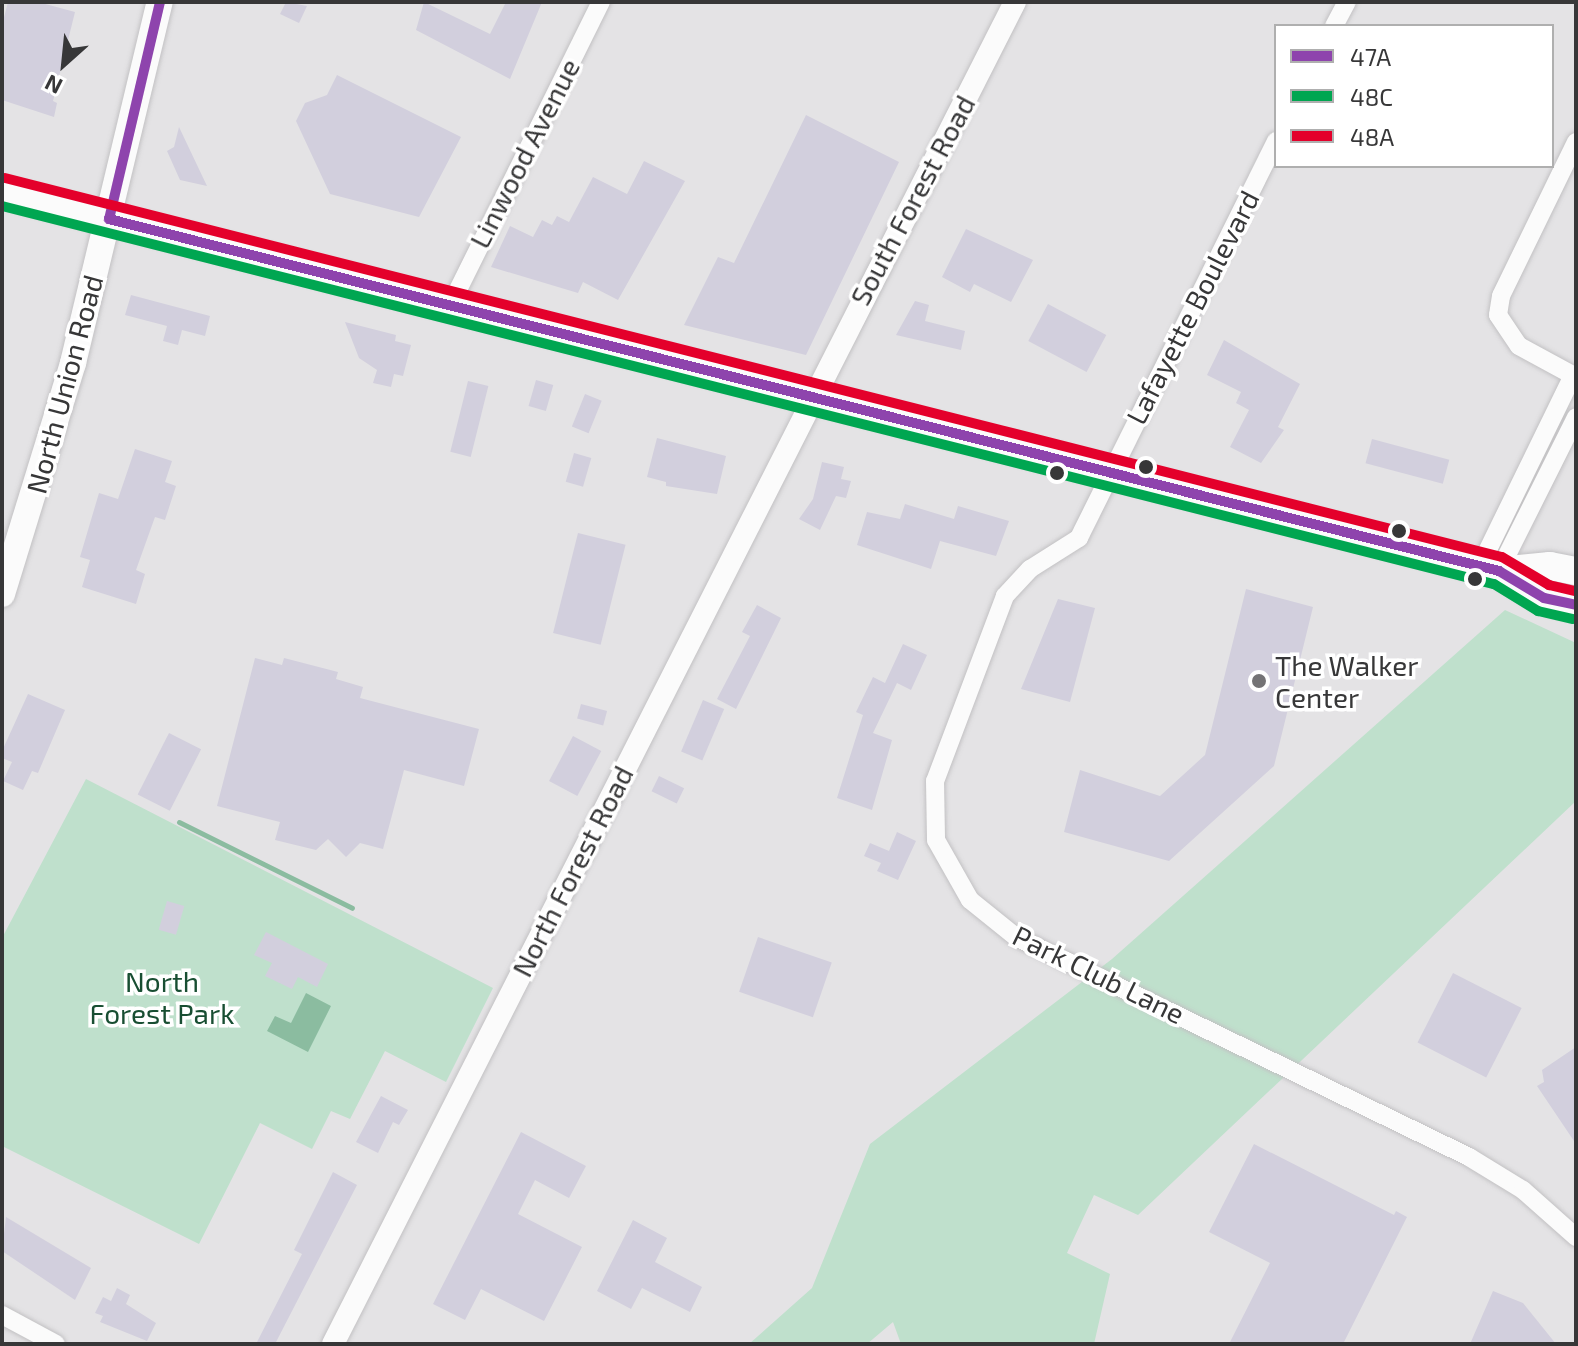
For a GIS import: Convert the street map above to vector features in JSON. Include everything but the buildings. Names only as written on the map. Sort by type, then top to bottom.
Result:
[{"type":"main road","name":"North Union Road","points":[[2,594],[73,363],[160,2]]},
{"type":"main road","points":[[2,192],[1490,568],[1544,598],[1576,605]]},
{"type":"main road","points":[[1490,568],[1550,566],[1576,571]]},
{"type":"street","name":"Linwood Avenue","points":[[450,306],[601,2]]},
{"type":"street","name":"South Forest Road","points":[[810,398],[1015,2]]},
{"type":"street","points":[[1335,24],[1347,2]]},
{"type":"street","points":[[1490,568],[1574,376],[1519,346],[1498,315],[1501,296],[1576,142]]},
{"type":"street","name":"Lafayette Boulevard","points":[[1109,473],[1274,145]]},
{"type":"street","name":"North Forest Road","points":[[333,1344],[810,398]]},
{"type":"street","points":[[1490,568],[1576,417]]},
{"type":"street","name":"Park Club Lane","points":[[1109,473],[1079,538],[1030,569],[1005,596],[957,719],[932,800],[936,840],[956,881],[992,920],[1016,937],[1469,1157],[1523,1190],[1576,1237]]},
{"type":"street","points":[[2,1315],[56,1344]]},
{"type":"green space","points":[[1505,610],[1576,643],[1576,801],[1138,1215],[1094,1195],[1067,1253],[1110,1274],[1094,1344],[901,1344],[893,1322],[867,1344],[749,1344],[812,1288],[870,1144],[1112,959]]},
{"type":"green space","name":"North Forest Park","points":[[86,779],[493,988],[446,1082],[385,1051],[350,1119],[331,1111],[312,1149],[260,1123],[199,1244],[2,1146],[2,938]]},
{"type":"shaded area","points":[[306,993],[331,1006],[308,1052],[267,1031],[275,1016],[291,1023]]},
{"type":"waterway","points":[[179,822],[352,908]]},
{"type":"transit line","name":"47A","points":[[160,2],[109,219],[1499,571],[1544,598],[1576,605]]},
{"type":"transit line","name":"48A","points":[[5,178],[1502,557],[1549,585],[1576,591]]},
{"type":"transit line","name":"48C","points":[[2,206],[1494,584],[1538,611],[1573,619]]},
{"type":"place","name":"The Walker Center","points":[[1259,681]]}]
